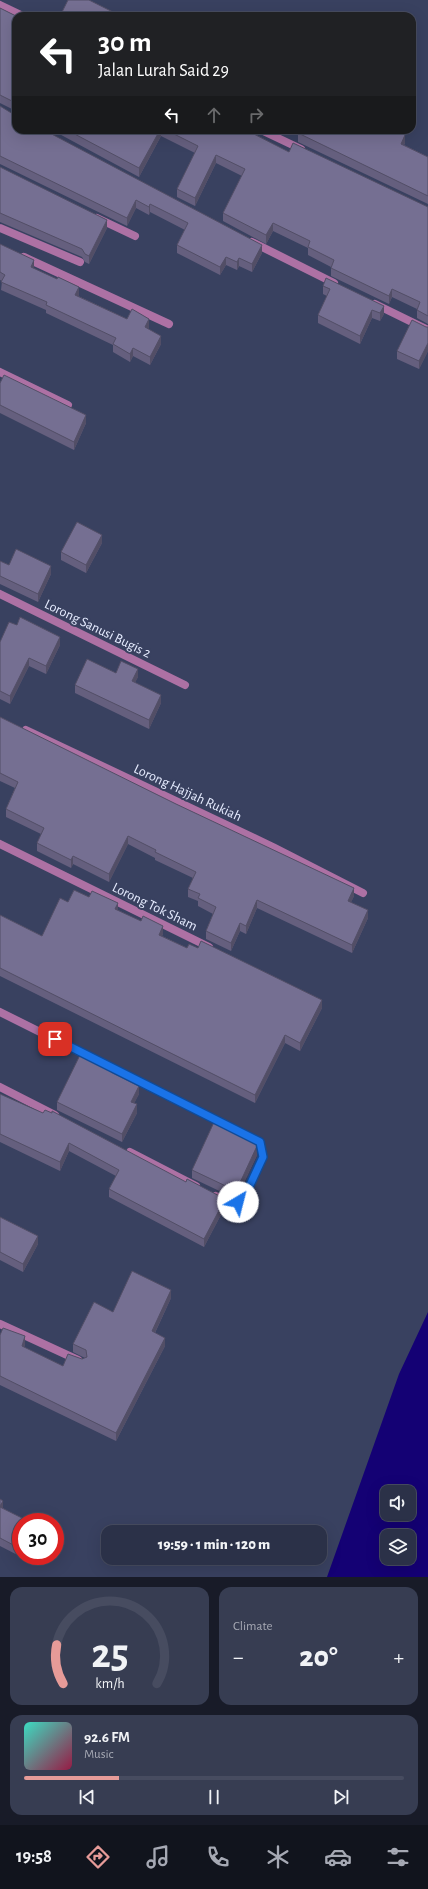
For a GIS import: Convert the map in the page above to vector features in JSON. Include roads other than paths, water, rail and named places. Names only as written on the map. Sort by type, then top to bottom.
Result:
[{"type":"street","points":[[0,5],[14,12]]},
{"type":"street","points":[[270,134],[310,153]]},
{"type":"street","points":[[92,215],[135,236]]},
{"type":"street","points":[[0,228],[80,262]]},
{"type":"street","points":[[241,237],[345,288]]},
{"type":"street","points":[[14,252],[169,324]]},
{"type":"street","points":[[366,299],[428,330]]},
{"type":"street","points":[[0,372],[68,406]]},
{"type":"street","name":"Lorong Sanusi Bugis 2","points":[[0,594],[185,685]]},
{"type":"street","name":"Lorong Hajjah Rukiah","points":[[20,728],[273,847],[363,893]]},
{"type":"street","name":"Lorong Tok Sham","points":[[0,844],[215,950]]},
{"type":"street","points":[[0,1012],[247,1134],[260,1142],[263,1157],[244,1198],[238,1202],[228,1202],[121,1148]]},
{"type":"street","points":[[0,1087],[64,1119]]},
{"type":"street","points":[[0,1324],[82,1362]]}]
